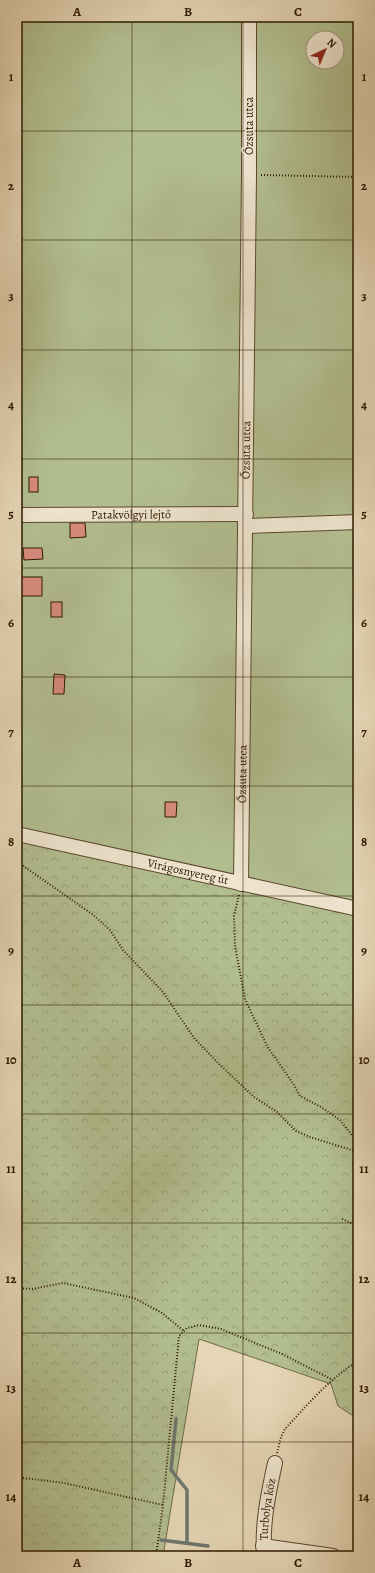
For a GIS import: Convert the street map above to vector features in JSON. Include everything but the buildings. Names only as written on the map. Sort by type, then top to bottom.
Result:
[{"type":"street","name":"Őzsuta utca","points":[[241,884],[246,520],[250,17]]},
{"type":"street","name":"Patakvölgyi lejtő","points":[[17,515],[358,522]]},
{"type":"street","name":"Virágosnyereg út","points":[[17,834],[358,909]]},
{"type":"street","name":"Turbolya köz","points":[[263,1551],[263,1524],[275,1463]]},
{"type":"street","points":[[263,1551],[333,1556]]},
{"type":"path","points":[[249,175],[358,177]]},
{"type":"path","points":[[17,865],[22,865],[92,914],[110,930],[123,950],[163,992],[194,1038],[218,1063],[254,1096],[277,1112],[296,1131],[358,1152]]},
{"type":"path","points":[[241,884],[234,916],[235,946],[245,999],[267,1046],[300,1096],[321,1107],[340,1120],[358,1143]]},
{"type":"path","points":[[342,1219],[358,1226]]},
{"type":"path","points":[[17,1288],[32,1289],[63,1283],[134,1298],[162,1314],[184,1331]]},
{"type":"path","points":[[156,1556],[163,1505],[179,1336],[187,1328],[199,1325],[221,1329],[282,1354],[333,1380]]},
{"type":"path","points":[[275,1463],[285,1429],[333,1380],[358,1361]]},
{"type":"path","points":[[17,1477],[64,1483],[163,1505]]},
{"type":"green space","points":[[17,17],[358,17],[358,908],[17,830]]},
{"type":"green space","points":[[17,830],[358,908],[358,1419],[338,1406],[331,1384],[199,1339],[163,1556],[17,1556]]},
{"type":"waterway","points":[[176,1419],[171,1470],[187,1490],[187,1543]]},
{"type":"waterway","points":[[161,1540],[208,1546]]}]
